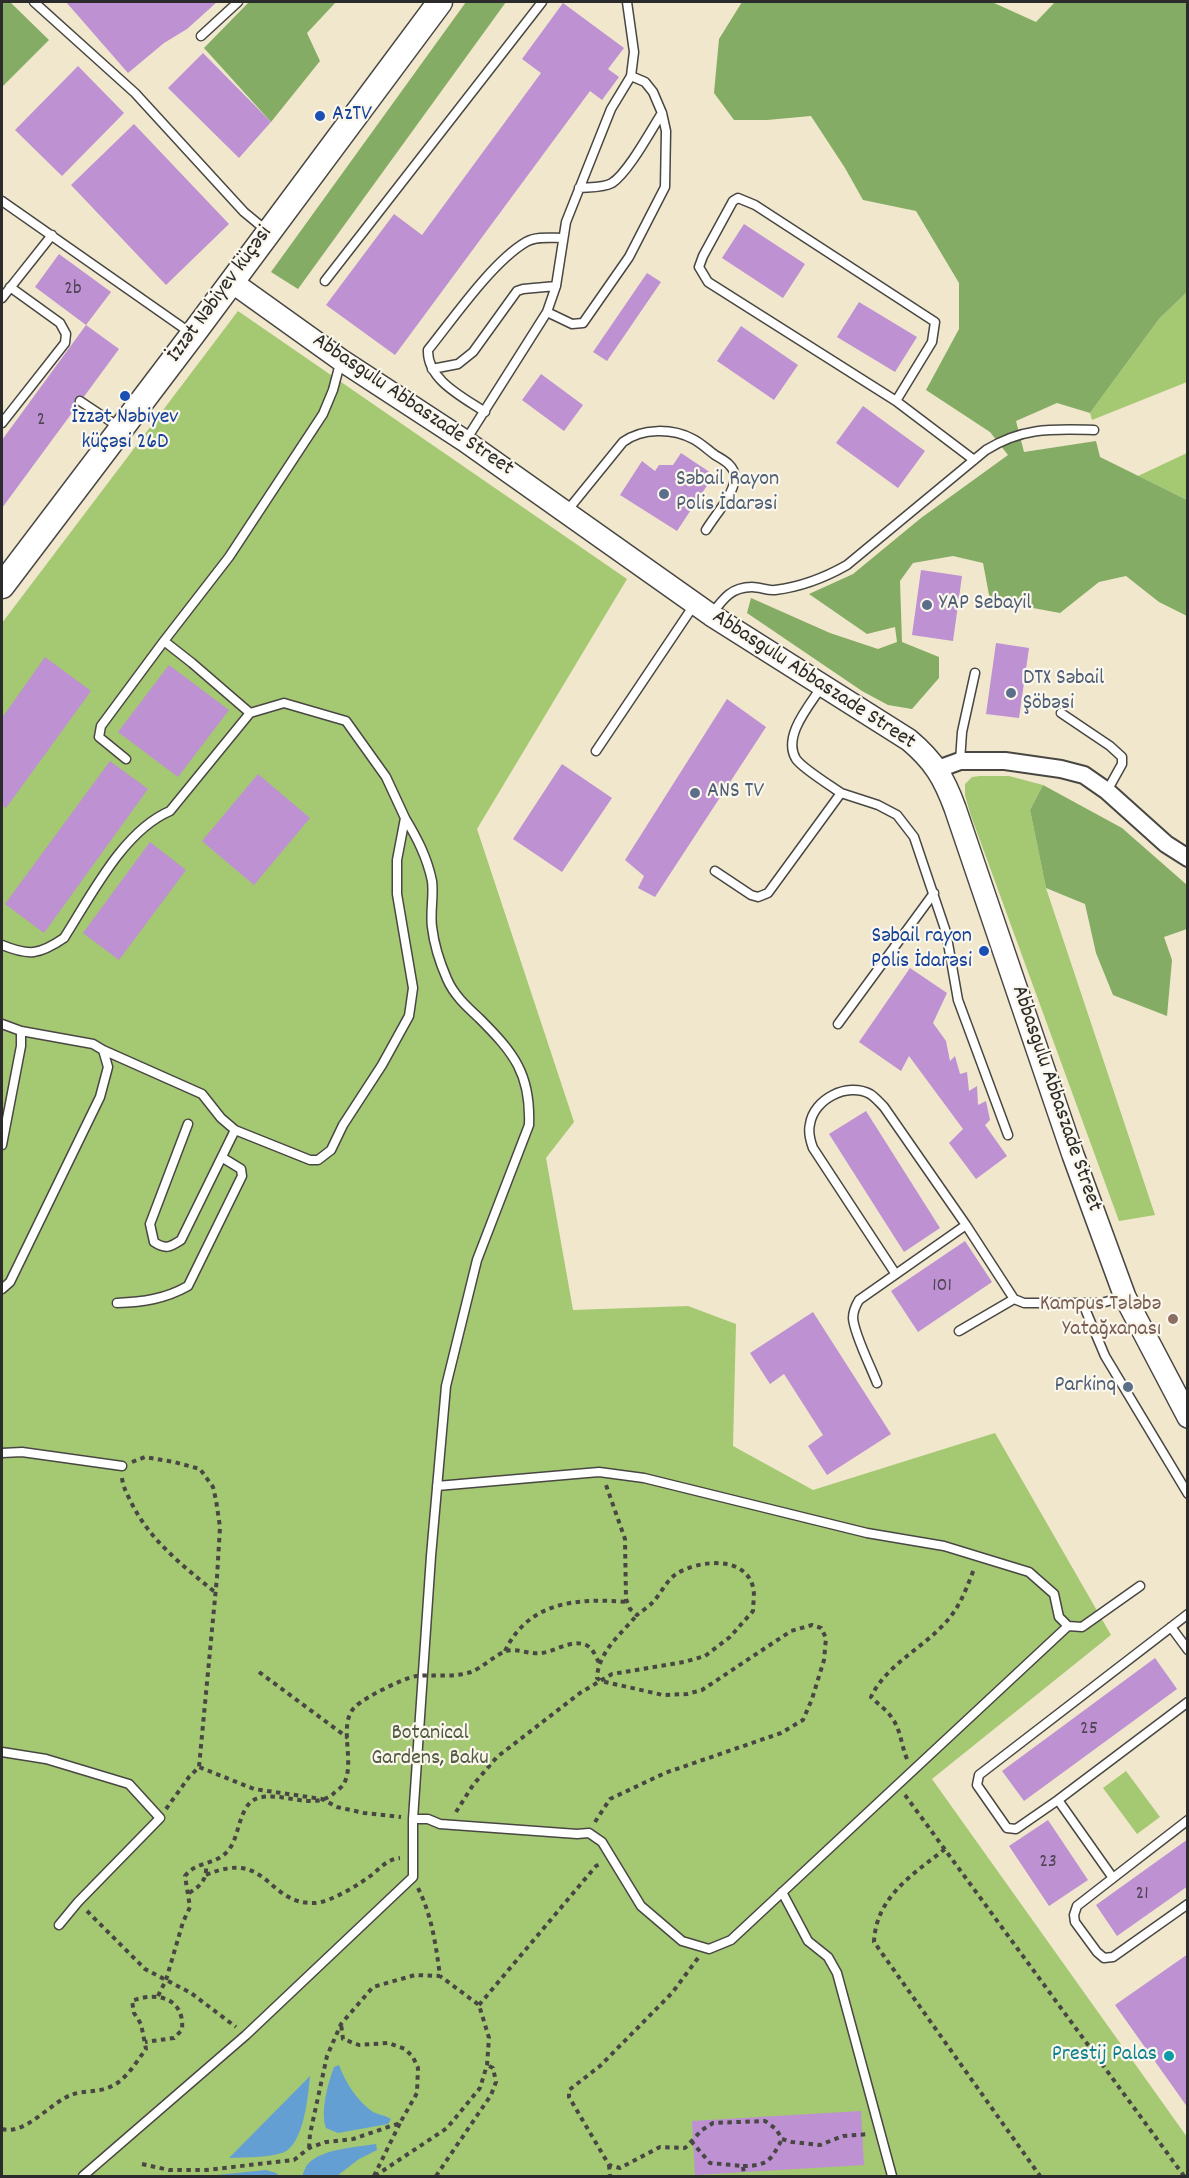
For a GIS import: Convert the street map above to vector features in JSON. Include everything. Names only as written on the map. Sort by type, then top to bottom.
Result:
[{"type":"main road","name":"İzzət Nəbiyev küçəsi","points":[[2,586],[440,2]]},
{"type":"street","name":"Abbasgulu Abbaszade Street","points":[[232,282],[342,360],[465,441],[703,609],[909,740],[938,769],[955,808],[1073,1155],[1125,1297],[1182,1392],[1188,1417]]},
{"type":"street","points":[[938,769],[960,761],[1005,761],[1061,769],[1084,776],[1107,791],[1166,844],[1188,858]]},
{"type":"lane","points":[[34,2],[135,93],[244,212],[268,231]]},
{"type":"lane","points":[[201,36],[238,2]]},
{"type":"lane","points":[[325,281],[542,2]]},
{"type":"lane","points":[[465,441],[547,312],[556,286],[566,222],[611,109],[631,76],[634,52],[627,2]]},
{"type":"lane","points":[[547,312],[572,324],[584,322],[629,257],[665,187],[666,131],[662,113],[653,92],[645,82],[631,76]]},
{"type":"lane","points":[[579,188],[601,187],[611,183],[622,174],[662,113]]},
{"type":"lane","points":[[896,401],[934,334],[935,322],[755,205],[738,198],[733,201],[702,256],[699,267],[708,282],[896,401],[975,460]]},
{"type":"lane","points":[[2,201],[193,334]]},
{"type":"lane","points":[[2,298],[52,235]]},
{"type":"lane","points":[[484,412],[444,383],[428,361],[428,350],[495,269],[527,241],[562,238]]},
{"type":"lane","points":[[432,369],[458,364],[473,352],[517,291],[556,286]]},
{"type":"lane","points":[[2,423],[43,377],[65,343],[66,334],[60,323],[10,287]]},
{"type":"lane","points":[[126,759],[99,737],[101,726],[229,557],[323,414],[342,360]]},
{"type":"lane","points":[[80,401],[122,428]]},
{"type":"lane","points":[[596,751],[703,609],[736,589],[753,587],[774,590],[827,576],[847,565],[1002,440],[1027,431],[1094,430]]},
{"type":"lane","points":[[567,512],[623,442],[641,432],[672,432],[692,438],[730,465],[735,475],[733,489],[706,530]]},
{"type":"lane","points":[[164,641],[250,713]]},
{"type":"lane","points":[[960,761],[962,732],[975,672]]},
{"type":"lane","points":[[822,686],[794,731],[793,749],[797,760],[841,793],[878,805],[897,815],[914,837],[946,932],[958,1000],[1008,1135]]},
{"type":"lane","points":[[2,945],[22,953],[48,949],[63,938],[127,843],[144,826],[170,811],[250,713],[284,703],[346,721],[386,777],[405,818],[423,848],[432,883],[432,927],[448,981],[459,1000],[505,1044],[518,1065],[526,1086],[529,1108],[529,1125],[477,1260],[449,1375],[437,1486],[423,1676],[413,1819],[413,1877],[246,2035],[83,2176]]},
{"type":"lane","points":[[1061,713],[1110,746],[1122,757],[1122,764],[1107,791]]},
{"type":"lane","points":[[715,871],[751,895],[758,897],[768,893],[841,793]]},
{"type":"lane","points":[[2,1024],[21,1031],[93,1044],[202,1094],[220,1118],[235,1130],[310,1160],[318,1160],[331,1150],[343,1125],[382,1065],[409,1016],[413,988],[397,894],[397,860],[405,818]]},
{"type":"lane","points":[[838,1024],[934,893]]},
{"type":"lane","points":[[2,1145],[21,1046],[21,1031]]},
{"type":"lane","points":[[2,1289],[10,1282],[100,1097],[108,1067],[103,1050]]},
{"type":"lane","points":[[895,1273],[813,1148],[809,1125],[813,1114],[818,1106],[832,1095],[843,1091],[871,1094],[884,1107],[1014,1299],[1024,1303],[1083,1304],[1101,1303],[1125,1297]]},
{"type":"lane","points":[[188,1124],[150,1224],[154,1242],[162,1247],[170,1247],[182,1240],[235,1130]]},
{"type":"lane","points":[[117,1303],[154,1300],[172,1295],[188,1286],[242,1176],[241,1169],[223,1158]]},
{"type":"lane","points":[[877,1383],[853,1319],[859,1300],[966,1225]]},
{"type":"lane","points":[[959,1331],[1014,1299]]},
{"type":"lane","points":[[1083,1304],[1105,1356],[1188,1494]]},
{"type":"lane","points":[[2,1453],[22,1452],[122,1466]]},
{"type":"lane","points":[[437,1486],[599,1472],[644,1478],[858,1531],[944,1546],[1029,1572],[1054,1594],[1059,1617],[1068,1626],[1082,1627],[1140,1586]]},
{"type":"lane","points":[[1188,1614],[979,1775],[977,1785],[1007,1828],[1016,1829],[1188,1702]]},
{"type":"lane","points":[[413,1819],[440,1824],[589,1833],[602,1842],[641,1906],[682,1941],[709,1949],[731,1940],[1068,1626]]},
{"type":"lane","points":[[1171,1627],[1188,1650]]},
{"type":"lane","points":[[2,1752],[46,1759],[129,1784],[160,1818],[78,1902],[59,1925]]},
{"type":"lane","points":[[1058,1800],[1113,1878]]},
{"type":"lane","points":[[1188,1820],[1077,1906],[1074,1915],[1075,1922],[1104,1958],[1113,1957],[1188,1904]]},
{"type":"lane","points":[[782,1892],[808,1941],[828,1957],[837,1973],[892,2176]]},
{"type":"path","points":[[160,1818],[189,1777],[199,1767],[216,1593],[220,1527],[213,1487],[200,1469],[145,1457],[122,1466],[123,1484],[139,1520],[164,1550],[216,1593]]},
{"type":"path","points":[[599,1472],[605,1482],[625,1539],[627,1602],[630,1609],[637,1615]]},
{"type":"path","points":[[914,1769],[892,1718],[871,1697],[878,1683],[946,1622],[960,1602],[980,1557]]},
{"type":"path","points":[[447,1823],[473,1785],[497,1757],[580,1693],[601,1681],[612,1674],[684,1662],[705,1656],[730,1637],[753,1611],[753,1587],[739,1567],[721,1563],[690,1566],[674,1576],[652,1603],[637,1615],[607,1649],[600,1663],[597,1678],[601,1681],[663,1695],[687,1694],[702,1690],[791,1631],[812,1624],[821,1628],[826,1638],[824,1660],[803,1720],[781,1733],[665,1773],[610,1799],[589,1833]]},
{"type":"path","points":[[158,1996],[166,1980],[190,1906],[185,1876],[191,1868],[206,1864],[226,1854],[236,1837],[246,1807],[256,1799],[273,1797],[314,1802],[330,1796],[343,1784],[347,1767],[348,1716],[354,1707],[392,1684],[416,1676],[451,1676],[472,1672],[505,1651],[512,1637],[531,1618],[560,1604],[584,1601],[627,1602]]},
{"type":"path","points":[[505,1651],[542,1653],[567,1644],[585,1644],[600,1663]]},
{"type":"path","points":[[259,1672],[348,1738]]},
{"type":"path","points":[[199,1767],[254,1789],[322,1799],[337,1807],[355,1811],[413,1819]]},
{"type":"path","points":[[898,1785],[1184,2176]]},
{"type":"path","points":[[945,1849],[900,1884],[884,1906],[874,1927],[873,1942],[1040,2176]]},
{"type":"path","points":[[479,2005],[596,1866],[611,1857]]},
{"type":"path","points":[[206,1875],[225,1869],[253,1870],[293,1901],[319,1903],[351,1889],[384,1864],[397,1858],[412,1860]]},
{"type":"path","points":[[189,1893],[203,1882],[206,1875],[206,1864]]},
{"type":"path","points":[[413,1877],[426,1904],[440,1976]]},
{"type":"path","points":[[78,1902],[145,1969],[191,1994],[246,2035]]},
{"type":"path","points":[[610,2176],[609,2164],[569,2097],[569,2090],[600,2066],[672,1993],[705,1948]]},
{"type":"path","points":[[309,2148],[327,2056],[341,2024],[373,1987],[415,1975],[440,1976],[479,2005],[489,2038],[487,2065],[480,2088],[447,2128],[374,2176]]},
{"type":"path","points":[[2,2129],[31,2123],[70,2095],[111,2087],[126,2075],[146,2049],[141,2024],[134,2013],[132,2001],[146,1996],[158,1996],[176,2006],[183,2021],[182,2030],[174,2038],[145,2043]]},
{"type":"path","points":[[341,2024],[343,2039],[359,2045],[388,2043],[405,2049],[413,2057],[418,2068],[417,2093],[374,2176]]},
{"type":"path","points":[[436,2176],[491,2095],[495,2076],[493,2068],[487,2065]]},
{"type":"path","points":[[609,2164],[620,2168],[660,2147],[685,2148],[712,2123],[765,2121],[776,2129],[782,2139],[820,2145],[843,2136],[880,2133]]},
{"type":"path","points":[[142,2164],[170,2170],[226,2168],[294,2160],[309,2148],[326,2142],[353,2139],[400,2123]]},
{"type":"path","points":[[691,2141],[710,2163],[758,2166],[772,2158],[782,2139]]},
{"type":"path","points":[[743,2166],[744,2176]]},
{"type":"green space","points":[[2,2],[10,2],[49,40],[2,87]]},
{"type":"green space","points":[[249,2],[336,2],[307,33],[320,61],[271,122],[204,48]]},
{"type":"green space","points":[[466,2],[506,2],[298,289],[271,272]]},
{"type":"green space","points":[[742,2],[992,2],[1036,22],[1055,2],[1187,2],[1187,292],[1159,319],[1090,413],[1057,403],[1016,421],[1024,452],[1096,441],[1100,457],[1187,500],[1187,616],[1159,602],[1126,576],[1099,582],[1060,613],[990,600],[983,563],[953,556],[913,563],[900,581],[902,642],[939,657],[939,678],[912,709],[888,705],[862,691],[747,613],[751,598],[830,633],[878,649],[897,642],[895,627],[867,634],[809,594],[853,574],[921,518],[1008,455],[990,432],[926,390],[959,329],[959,283],[916,211],[863,200],[811,116],[734,120],[714,93],[719,39]]},
{"type":"green space","points":[[1187,292],[1187,382],[1092,420],[1090,413],[1159,319]]},
{"type":"green space","name":"Botanical Gardens, Baku","points":[[238,311],[627,579],[477,829],[574,1122],[546,1158],[573,1310],[688,1306],[736,1324],[733,1446],[813,1490],[995,1433],[1111,1635],[932,1779],[1187,2137],[1187,2176],[2,2176],[2,623]]},
{"type":"green space","points":[[1187,453],[1187,500],[1138,476]]},
{"type":"green space","points":[[1009,776],[1043,785],[1030,810],[1046,888],[1155,1215],[1119,1221],[970,813],[965,795],[965,784],[972,777]]},
{"type":"green space","points":[[1043,785],[1122,828],[1187,885],[1187,929],[1164,937],[1172,960],[1167,1016],[1113,995],[1096,953],[1085,904],[1046,888],[1030,810]]},
{"type":"green space","points":[[1126,1771],[1160,1817],[1137,1834],[1103,1788]]},
{"type":"water","points":[[339,2065],[348,2085],[357,2097],[373,2112],[391,2119],[388,2124],[338,2133],[326,2128],[324,2114],[329,2081],[334,2067]]},
{"type":"water","points":[[310,2076],[304,2119],[289,2149],[269,2156],[229,2158]]},
{"type":"water","points":[[376,2144],[377,2150],[359,2159],[337,2176],[302,2176],[308,2164],[321,2155]]},
{"type":"water","points":[[266,2170],[279,2176],[207,2176]]},
{"type":"building","points":[[66,2],[217,2],[187,29],[164,43],[128,73]]},
{"type":"building","points":[[563,3],[624,48],[608,69],[619,77],[602,100],[590,91],[395,355],[326,305],[394,214],[422,235],[541,73],[522,59]]},
{"type":"building","points":[[203,53],[271,122],[239,158],[168,88]]},
{"type":"building","points":[[78,66],[124,113],[62,176],[15,130]]},
{"type":"building","points":[[134,124],[229,224],[166,285],[71,185]]},
{"type":"building","points":[[744,224],[805,264],[783,298],[722,258]]},
{"type":"building","points":[[59,254],[111,292],[86,325],[35,287]]},
{"type":"building","points":[[647,273],[661,282],[607,361],[593,352]]},
{"type":"building","points":[[859,302],[917,337],[895,372],[837,337]]},
{"type":"building","points":[[86,325],[119,349],[2,508],[2,440]]},
{"type":"building","points":[[741,326],[798,365],[774,400],[717,361]]},
{"type":"building","points":[[541,374],[583,405],[564,431],[522,400]]},
{"type":"building","points":[[863,406],[925,451],[898,488],[836,443]]},
{"type":"building","points":[[681,453],[714,475],[677,531],[620,495],[642,461],[655,471],[659,465],[673,465]]},
{"type":"building","points":[[921,570],[962,576],[953,641],[912,635]]},
{"type":"building","points":[[996,643],[1029,648],[1019,718],[986,714]]},
{"type":"building","points":[[45,657],[91,691],[6,808],[2,805],[2,718]]},
{"type":"building","points":[[169,665],[229,710],[178,777],[118,732]]},
{"type":"building","name":"ANS TV","points":[[727,699],[766,727],[655,897],[638,888],[644,876],[625,860]]},
{"type":"building","points":[[110,761],[148,789],[44,933],[5,904]]},
{"type":"building","points":[[562,764],[612,798],[562,872],[513,839]]},
{"type":"building","points":[[258,774],[310,818],[254,885],[202,841]]},
{"type":"building","points":[[150,842],[186,870],[119,960],[83,933]]},
{"type":"building","points":[[910,968],[947,993],[933,1023],[946,1041],[950,1061],[955,1056],[960,1074],[967,1072],[969,1091],[977,1086],[978,1105],[986,1101],[990,1120],[985,1125],[1007,1156],[976,1179],[949,1143],[963,1129],[909,1056],[901,1071],[859,1042]]},
{"type":"building","points":[[866,1111],[940,1228],[904,1252],[829,1134]]},
{"type":"building","points":[[965,1241],[992,1282],[918,1332],[891,1291]]},
{"type":"building","points":[[813,1312],[891,1434],[827,1475],[808,1446],[823,1435],[784,1374],[770,1384],[750,1353]]},
{"type":"building","points":[[1155,1658],[1177,1689],[1024,1801],[1002,1771]]},
{"type":"building","points":[[1048,1820],[1088,1880],[1049,1906],[1009,1846]]},
{"type":"building","points":[[1188,1839],[1188,1886],[1117,1936],[1096,1905]]},
{"type":"building","name":"Prestij Palas","points":[[1188,1954],[1188,2108],[1115,2005]]},
{"type":"building","points":[[861,2111],[864,2165],[695,2175],[692,2121]]},
{"type":"place","name":"AzTV","points":[[320,116]]},
{"type":"place","name":"İzzət Nəbiyev küçəsi 26D","points":[[125,396]]},
{"type":"place","name":"Səbail Rayon Polis İdarəsi","points":[[664,494]]},
{"type":"place","name":"YAP Sebayil","points":[[927,605]]},
{"type":"place","name":"DTX Səbail Şöbəsi","points":[[1011,693]]},
{"type":"place","name":"ANS TV","points":[[695,793]]},
{"type":"place","name":"Səbail rayon Polis İdarəsi","points":[[984,951]]},
{"type":"place","name":"Kampus Tələbə Yatağxanası","points":[[1173,1319]]},
{"type":"place","name":"Parkinq","points":[[1128,1387]]},
{"type":"place","name":"Prestij Palas","points":[[1169,2056]]}]
